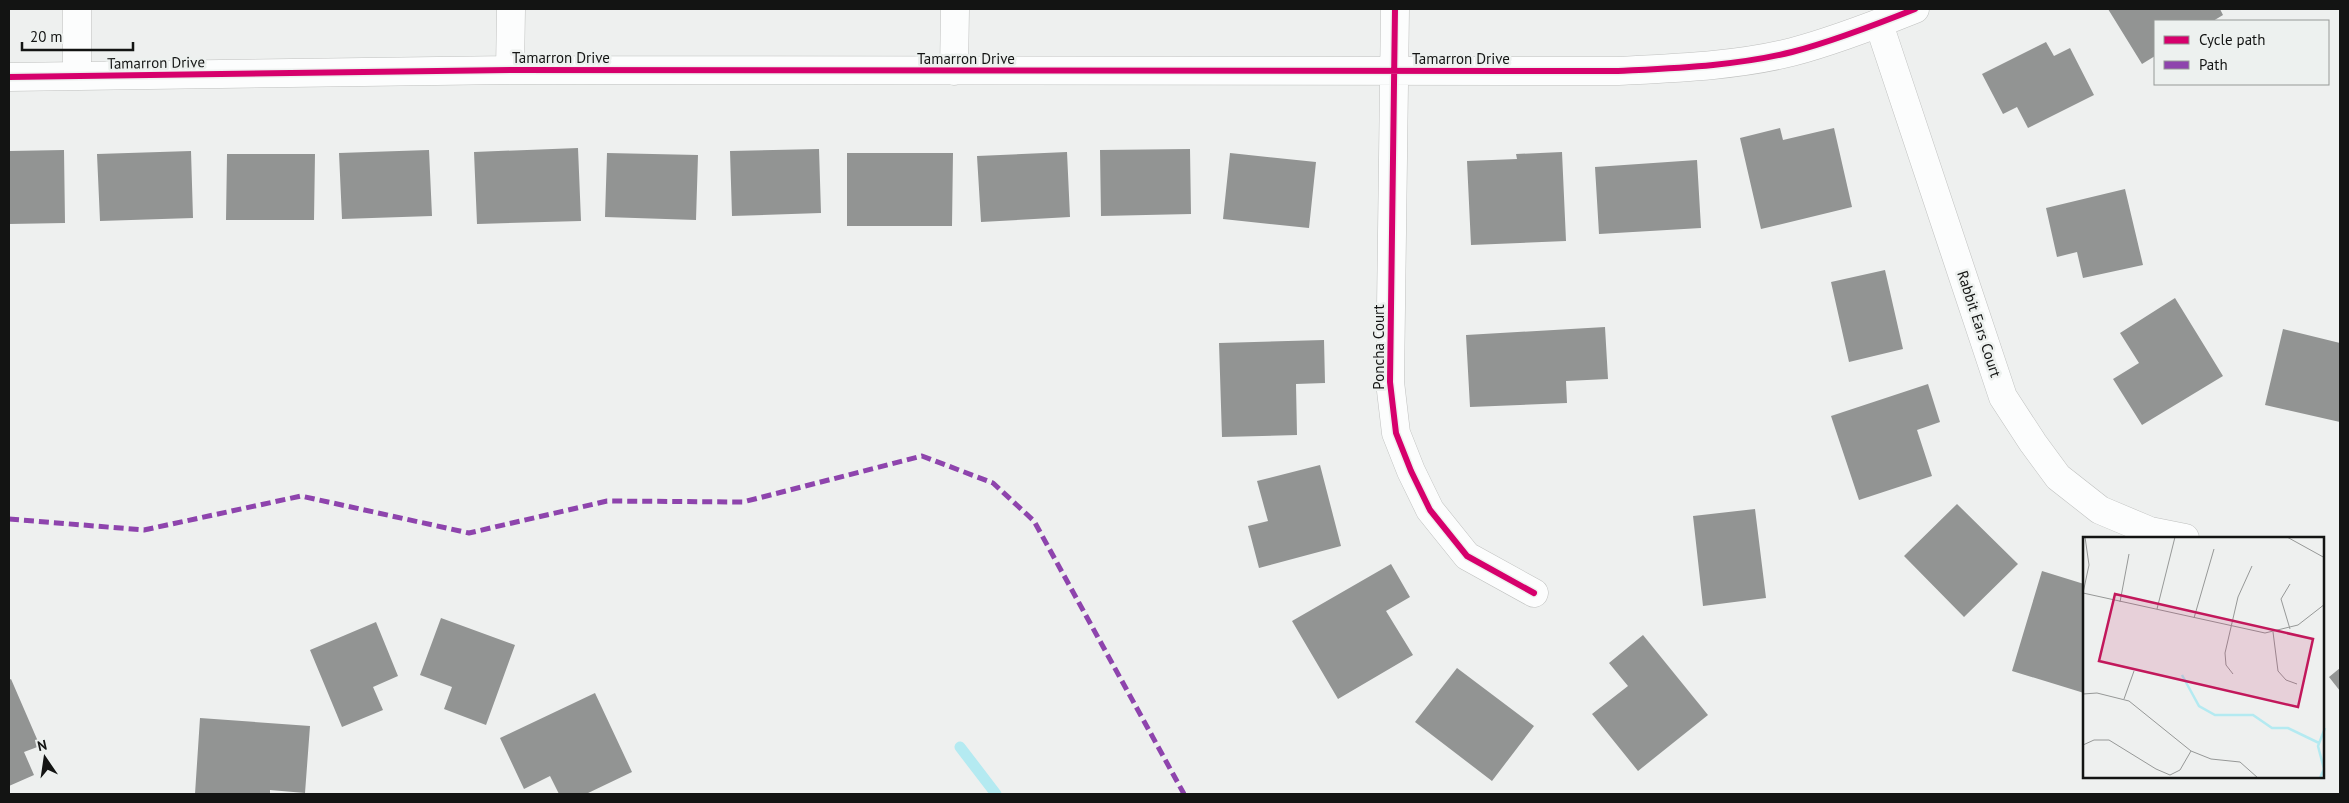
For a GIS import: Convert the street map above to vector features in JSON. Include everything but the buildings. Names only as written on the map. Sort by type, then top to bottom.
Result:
[{"type":"street","points":[[77,9],[77,76]]},
{"type":"street","points":[[510,70],[511,9]]},
{"type":"street","points":[[954,71],[955,9]]},
{"type":"street","name":"Poncha Court","points":[[1395,9],[1390,382],[1396,433],[1411,471],[1430,510],[1467,556],[1534,593]]},
{"type":"street","name":"Tamarron Drive","points":[[9,77],[510,70],[1618,71],[1713,65],[1792,52],[1879,24],[1915,9]]},
{"type":"street","name":"Rabbit Ears Court","points":[[1879,24],[2003,397],[2058,477],[2100,510],[2150,531],[2180,537]]},
{"type":"waterway","points":[[960,747],[996,794]]},
{"type":"marked path","points":[[9,519],[144,530],[301,496],[469,533],[607,501],[743,502],[922,456],[993,483],[1034,521],[1184,794]]},
{"type":"cycle path","points":[[1395,9],[1390,382],[1396,433],[1411,471],[1430,510],[1467,556],[1534,593]]},
{"type":"cycle path","points":[[9,77],[510,70],[1618,71],[1706,66],[1771,57],[1839,38],[1915,9]]}]
